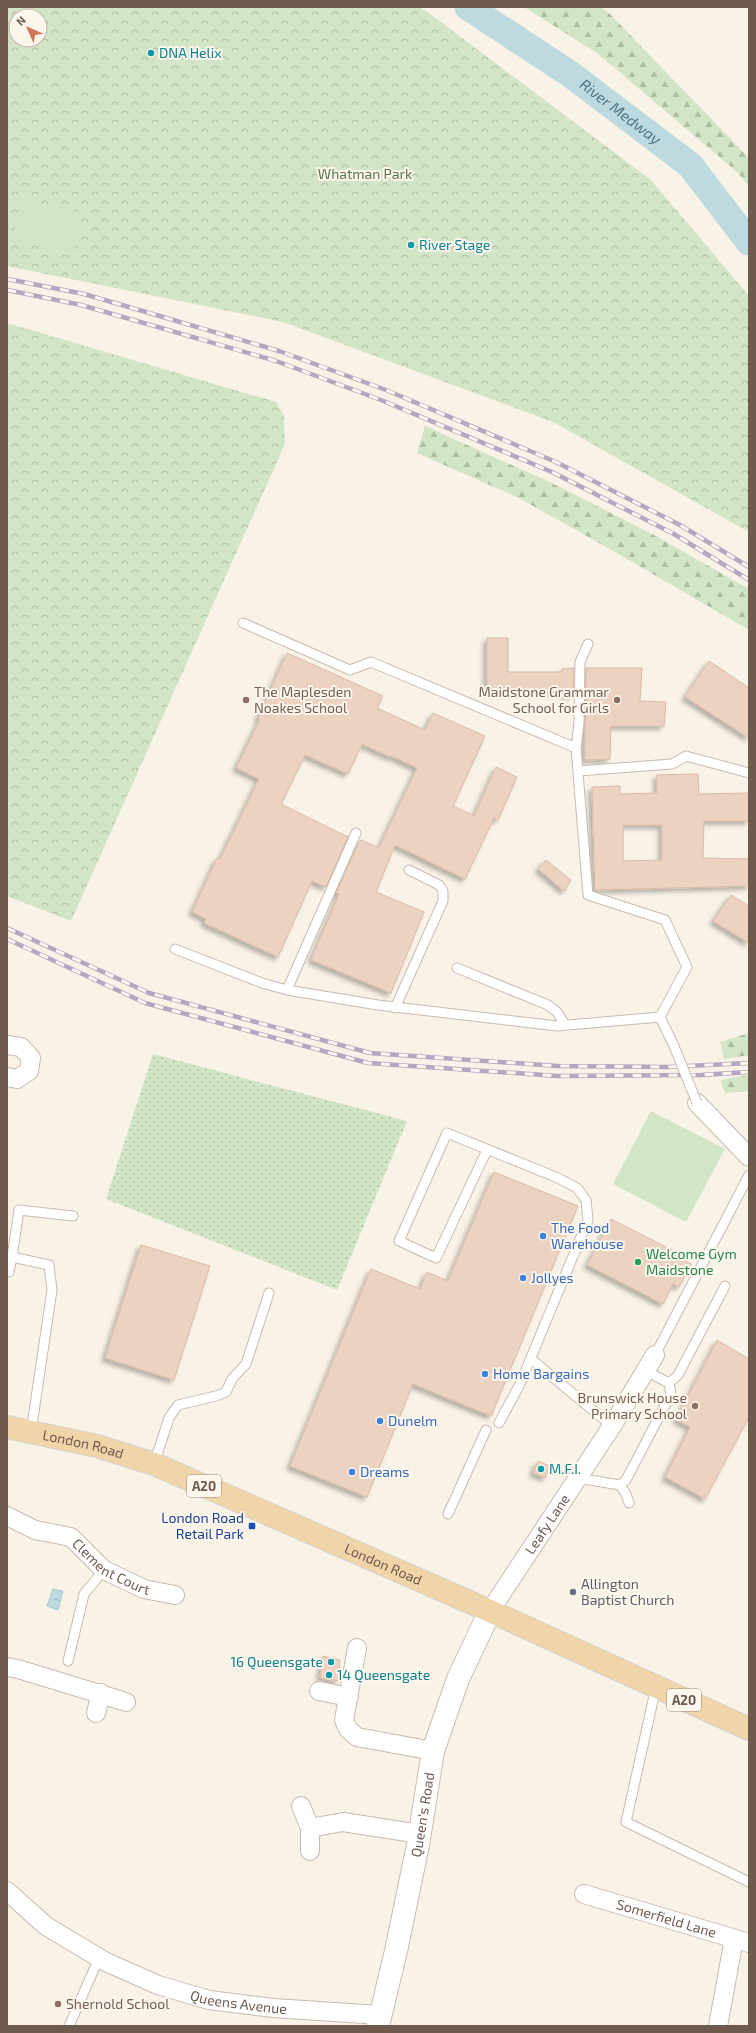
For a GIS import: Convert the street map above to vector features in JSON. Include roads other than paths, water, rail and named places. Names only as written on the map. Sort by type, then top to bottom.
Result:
[{"type":"main road","name":"London Road","points":[[7,1427],[97,1446],[154,1464],[490,1611],[749,1730]]},
{"type":"street","points":[[7,1045],[21,1047],[31,1058],[29,1071],[17,1079],[7,1077]]},
{"type":"street","points":[[697,1103],[749,1157]]},
{"type":"street","name":"Leafy Lane","points":[[490,1611],[612,1426],[655,1355]]},
{"type":"street","name":"Clement Court","points":[[7,1516],[35,1530],[71,1537],[104,1570],[144,1589],[175,1595]]},
{"type":"street","name":"Queen's Road","points":[[376,2019],[396,1951],[420,1834],[433,1751],[458,1678],[490,1611]]},
{"type":"street","points":[[357,1648],[344,1720],[348,1729],[357,1737],[433,1751]]},
{"type":"street","points":[[7,1668],[126,1702]]},
{"type":"street","points":[[319,1691],[349,1697]]},
{"type":"street","points":[[96,1713],[101,1694]]},
{"type":"street","points":[[301,1806],[310,1828],[310,1851]]},
{"type":"street","points":[[310,1828],[343,1822],[420,1834]]},
{"type":"street","name":"Queens Avenue","points":[[7,1890],[46,1926],[99,1958],[158,1985],[209,2000],[376,2019]]},
{"type":"street","name":"Somerfield Lane","points":[[584,1894],[742,1941]]},
{"type":"street","points":[[718,2026],[742,1941]]},
{"type":"lane","points":[[243,623],[350,670],[371,662],[576,748]]},
{"type":"lane","points":[[588,644],[580,662],[579,723],[576,748],[588,895],[666,920],[687,967],[660,1016]]},
{"type":"lane","points":[[578,771],[672,764],[686,756],[749,773]]},
{"type":"lane","points":[[287,990],[356,833]]},
{"type":"lane","points":[[395,1008],[443,901],[443,891],[439,885],[409,870]]},
{"type":"lane","points":[[175,949],[262,983],[287,990],[395,1008],[506,1021],[565,1025],[660,1016]]},
{"type":"lane","points":[[457,968],[548,1004],[557,1012],[565,1025]]},
{"type":"lane","points":[[660,1016],[697,1103]]},
{"type":"lane","points":[[487,1150],[436,1258],[399,1241],[447,1134],[558,1178],[577,1188],[586,1200],[588,1220],[520,1384],[499,1423]]},
{"type":"lane","points":[[655,1355],[749,1175]]},
{"type":"lane","points":[[9,1272],[19,1210],[73,1216]]},
{"type":"lane","points":[[12,1257],[49,1265],[52,1290],[31,1432]]},
{"type":"lane","points":[[669,1383],[678,1375],[725,1286]]},
{"type":"lane","points":[[154,1464],[169,1418],[178,1405],[216,1396],[226,1392],[232,1379],[246,1364],[269,1293]]},
{"type":"lane","points":[[530,1358],[612,1426]]},
{"type":"lane","points":[[646,1371],[669,1383]]},
{"type":"lane","points":[[620,1485],[626,1480],[671,1394],[669,1383]]},
{"type":"lane","points":[[448,1514],[486,1430]]},
{"type":"lane","points":[[578,1478],[620,1485],[626,1494],[629,1503]]},
{"type":"lane","points":[[68,1661],[84,1594],[104,1570]]},
{"type":"lane","points":[[656,1687],[626,1822],[749,1882]]},
{"type":"lane","points":[[69,2026],[99,1958]]},
{"type":"water","points":[[53,1589],[63,1591],[58,1610],[47,1606]]},
{"type":"waterway","name":"River Medway","points":[[468,7],[570,74],[690,165],[749,242]]},
{"type":"railway","points":[[7,279],[84,294],[146,312],[279,351],[386,390],[556,462],[680,525],[749,567]]},
{"type":"railway","points":[[7,290],[81,305],[276,361],[381,400],[552,472],[674,534],[749,580]]},
{"type":"railway","points":[[7,928],[149,993],[370,1053],[558,1066],[668,1067],[749,1063]]},
{"type":"railway","points":[[7,939],[145,1003],[368,1063],[558,1076],[701,1075],[749,1072]]},
{"type":"place","name":"DNA Helix","points":[[151,53]]},
{"type":"place","name":"River Stage","points":[[411,245]]},
{"type":"place","name":"The Maplesden Noakes School","points":[[246,700]]},
{"type":"place","name":"Maidstone Grammar School for Girls","points":[[617,700]]},
{"type":"place","name":"The Food Warehouse","points":[[543,1236]]},
{"type":"place","name":"Welcome Gym Maidstone","points":[[638,1262]]},
{"type":"place","name":"Jollyes","points":[[523,1278]]},
{"type":"place","name":"Home Bargains","points":[[485,1374]]},
{"type":"place","name":"Brunswick House Primary School","points":[[695,1406]]},
{"type":"place","name":"Dunelm","points":[[380,1421]]},
{"type":"place","name":"M.F.I.","points":[[541,1469]]},
{"type":"place","name":"Dreams","points":[[352,1472]]},
{"type":"place","name":"London Road Retail Park","points":[[252,1526]]},
{"type":"place","name":"Allington Baptist Church","points":[[573,1592]]},
{"type":"place","name":"16 Queensgate","points":[[331,1662]]},
{"type":"place","name":"14 Queensgate","points":[[329,1675]]},
{"type":"place","name":"Shernold School","points":[[58,2004]]},
{"type":"park label","name":"Whatman Park","points":[[365,174]]}]
